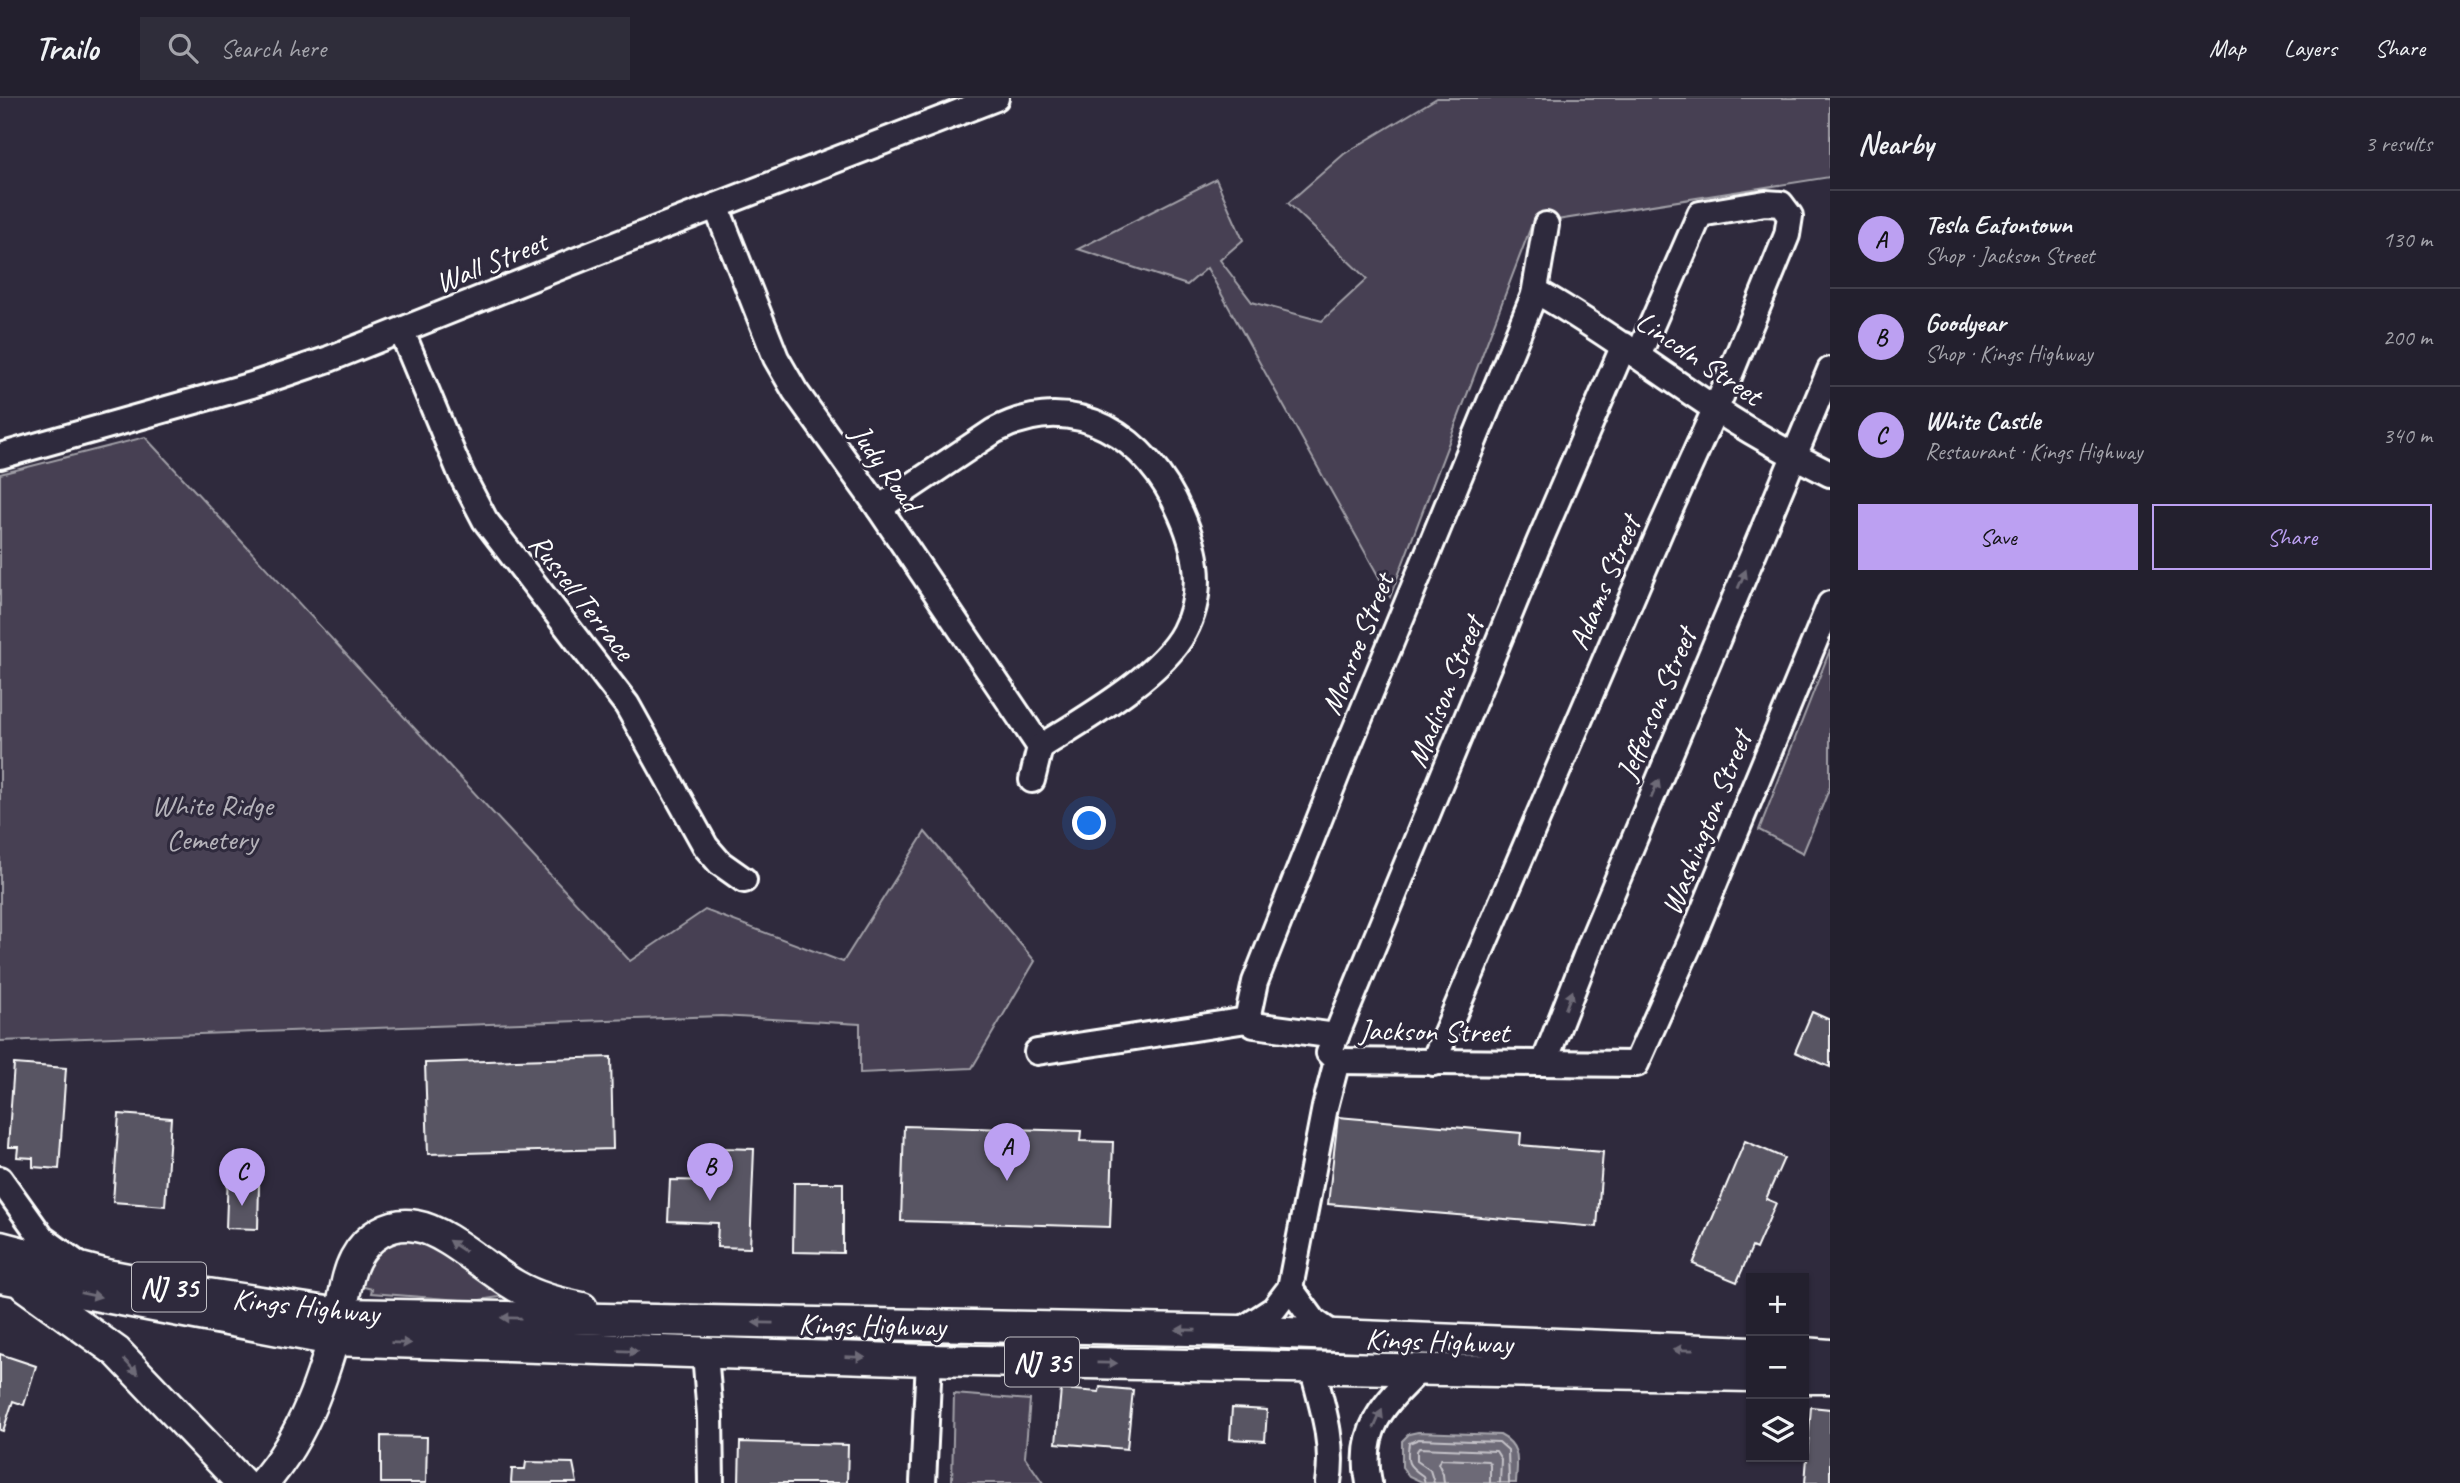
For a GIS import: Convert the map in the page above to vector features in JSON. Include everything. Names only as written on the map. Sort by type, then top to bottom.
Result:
[{"type":"main road","points":[[262,1483],[286,1452],[306,1416],[323,1373],[349,1273],[356,1257],[376,1234],[404,1224],[420,1226],[447,1240],[517,1287],[553,1302],[655,1321]]},
{"type":"main road","name":"Kings Highway","points":[[0,1247],[90,1272],[201,1293],[336,1327],[655,1321],[1240,1331],[1746,1352]]},
{"type":"main road","name":"Kings Highway","points":[[9,1279],[336,1327],[705,1353],[1746,1376]]},
{"type":"main road","points":[[9,1279],[117,1352],[242,1483]]},
{"type":"main road","points":[[1809,1353],[1830,1355]]},
{"type":"main road","points":[[1809,1378],[1830,1378]]},
{"type":"street","name":"Wall Street","points":[[0,456],[253,385],[402,332],[716,206],[996,98]]},
{"type":"street","name":"Adams Street","points":[[1433,1063],[1715,409],[1791,222],[1782,204],[1765,203],[1700,214]]},
{"type":"street","name":"Judy Road","points":[[716,206],[776,358],[816,423],[879,508],[1040,747]]},
{"type":"street","name":"Madison Street","points":[[1337,1061],[1329,1053],[1543,533],[1700,214]]},
{"type":"street","name":"Monroe Street","points":[[1247,1020],[1255,982],[1343,759],[1534,295],[1546,225]]},
{"type":"street","name":"Lincoln Street","points":[[1534,295],[1541,294],[1587,320],[1715,409],[1830,474]]},
{"type":"street","name":"Russell Terrace","points":[[402,332],[460,474],[485,520],[627,705],[706,847],[720,863],[744,880]]},
{"type":"street","name":"Jefferson Street","points":[[1544,1063],[1593,938],[1830,370]]},
{"type":"street","points":[[879,508],[994,431],[1011,422],[1039,416],[1067,416],[1106,427],[1137,448],[1163,480],[1188,530],[1196,559],[1196,598],[1189,623],[1168,656],[1154,669],[1079,723],[1040,747],[1032,780]]},
{"type":"street","name":"Washington Street","points":[[1636,1064],[1690,943],[1830,604]]},
{"type":"street","name":"Jackson Street","points":[[1037,1052],[1247,1020],[1254,1025],[1336,1036]]},
{"type":"street","name":"Jackson Street","points":[[1290,1288],[1322,1120],[1337,1061],[1636,1064]]},
{"type":"street","points":[[0,1179],[42,1238],[90,1272]]},
{"type":"street","points":[[1240,1331],[1274,1309],[1290,1288],[1314,1321],[1337,1337]]},
{"type":"street","points":[[705,1353],[710,1415],[711,1483]]},
{"type":"street","points":[[923,1483],[929,1360]]},
{"type":"street","points":[[1312,1367],[1329,1430],[1328,1483]]},
{"type":"street","points":[[1370,1483],[1367,1471],[1368,1444],[1377,1416],[1386,1403],[1420,1369]]},
{"type":"green space","points":[[1437,98],[1830,98],[1830,177],[1532,224],[1390,597],[1207,268],[1187,285],[1078,249],[1216,179],[1243,240],[1220,260],[1252,302],[1322,321],[1367,279],[1288,203],[1344,154]]},
{"type":"green space","name":"White Ridge Cemetery","points":[[145,437],[630,961],[705,910],[843,962],[925,832],[1035,961],[972,1068],[860,1073],[860,1024],[721,1016],[0,1041],[0,474]]},
{"type":"green space","points":[[1830,650],[1830,787],[1803,853],[1759,830]]},
{"type":"green space","points":[[407,1237],[429,1244],[506,1296],[473,1301],[371,1293],[372,1289],[356,1285],[377,1247]]},
{"type":"green space","points":[[954,1394],[1030,1400],[1025,1457],[1043,1483],[952,1483]]},
{"type":"water","points":[[1409,1434],[1500,1435],[1512,1444],[1517,1455],[1516,1483],[1424,1483],[1409,1476],[1402,1467],[1402,1441]]},
{"type":"building","points":[[1812,1012],[1830,1020],[1830,1067],[1795,1052]]},
{"type":"building","points":[[611,1057],[613,1149],[428,1154],[425,1063]]},
{"type":"building","points":[[14,1064],[66,1068],[59,1169],[33,1167],[33,1158],[17,1157],[18,1147],[8,1147]]},
{"type":"building","points":[[119,1114],[171,1118],[165,1206],[113,1202]]},
{"type":"building","points":[[1338,1117],[1521,1133],[1520,1145],[1603,1152],[1597,1227],[1328,1204]]},
{"type":"building","points":[[904,1126],[1081,1131],[1080,1141],[1113,1142],[1110,1227],[901,1221]]},
{"type":"building","points":[[1745,1141],[1784,1158],[1766,1199],[1776,1203],[1756,1249],[1752,1247],[1737,1282],[1693,1264]]},
{"type":"building","points":[[720,1148],[754,1149],[750,1248],[717,1247],[718,1223],[668,1221],[670,1180],[719,1181]]},
{"type":"building","points":[[228,1173],[249,1173],[248,1184],[259,1184],[258,1229],[226,1228]]},
{"type":"building","points":[[794,1183],[843,1183],[843,1253],[793,1252]]},
{"type":"building","points":[[0,1354],[36,1366],[24,1405],[13,1401],[3,1431],[0,1430]]},
{"type":"building","points":[[1100,1387],[1133,1390],[1127,1449],[1056,1443],[1061,1389],[1099,1392]]},
{"type":"building","points":[[1811,1407],[1830,1409],[1830,1483],[1805,1483],[1807,1462],[1809,1462]]},
{"type":"building","points":[[1232,1408],[1267,1410],[1265,1441],[1230,1439]]},
{"type":"building","points":[[381,1436],[427,1437],[426,1483],[381,1483]]},
{"type":"building","points":[[740,1442],[848,1445],[847,1483],[739,1483]]},
{"type":"building","points":[[526,1462],[573,1463],[577,1483],[511,1483],[512,1469],[525,1469]]},
{"type":"place","name":"Tesla Eatontown","points":[[1007,1181]]},
{"type":"place","name":"Goodyear","points":[[710,1201]]},
{"type":"place","name":"White Castle","points":[[242,1206]]}]
